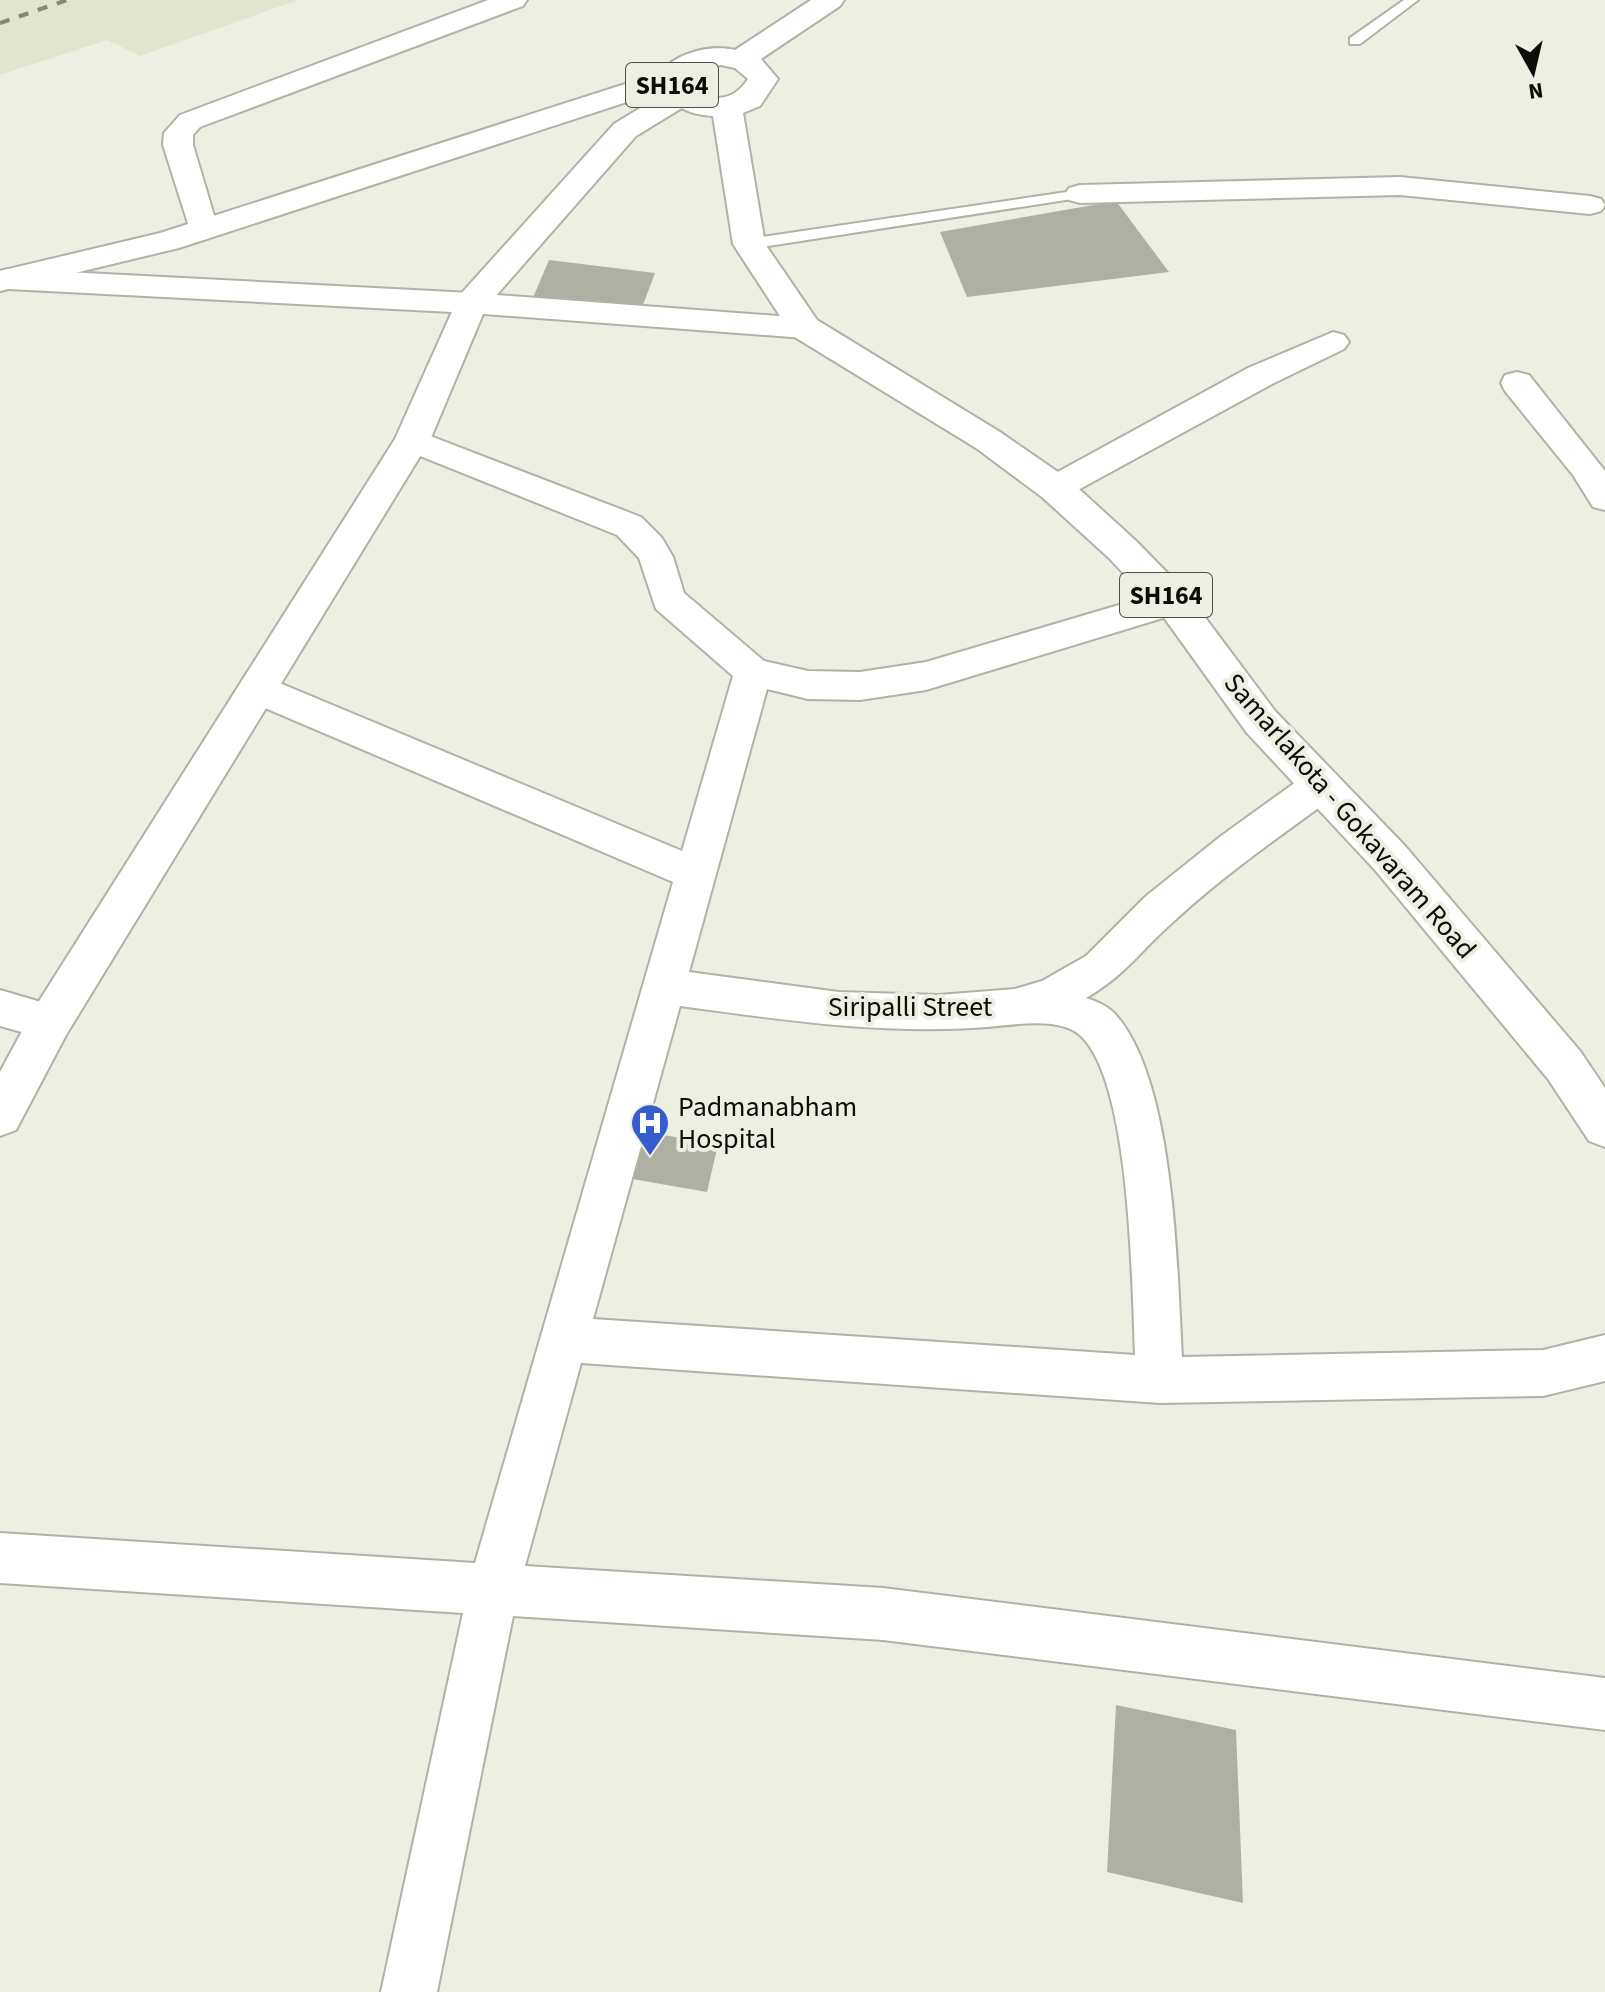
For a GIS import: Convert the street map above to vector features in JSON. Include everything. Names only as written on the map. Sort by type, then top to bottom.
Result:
[{"type":"main road","name":"SH164","points":[[741,59],[830,0]]},
{"type":"main road","name":"SH164","points":[[721,56],[741,59],[757,68],[763,79],[760,91],[753,97],[727,107],[708,108],[676,87],[682,66],[699,58],[721,56]]},
{"type":"main road","points":[[4,280],[168,241],[568,114],[676,87]]},
{"type":"main road","points":[[0,1116],[50,1022],[412,440],[471,303],[608,147],[676,87]]},
{"type":"main road","name":"Samarlakota - Gokavaram Road","points":[[727,107],[749,244],[805,328],[988,440],[1055,488],[1173,602],[1261,722],[1390,858],[1564,1065],[1605,1127]]},
{"type":"street","points":[[203,229],[178,145],[179,133],[190,121],[513,0]]},
{"type":"street","points":[[1080,194],[1400,186],[1590,205]]},
{"type":"street","points":[[4,280],[471,303],[805,328]]},
{"type":"street","points":[[1055,488],[1260,376],[1333,342]]},
{"type":"street","points":[[1517,383],[1585,467],[1605,498]]},
{"type":"street","points":[[412,440],[629,526],[649,545],[659,564],[669,600],[753,672],[808,685],[847,686],[926,676],[1173,602]]},
{"type":"street","points":[[409,1992],[493,1590],[753,672]]},
{"type":"street","points":[[257,689],[696,874]]},
{"type":"street","name":"Siripalli Street","points":[[664,986],[839,1010],[939,1013],[1015,1007],[1054,995],[1101,968],[1159,909],[1235,847],[1321,785]]},
{"type":"street","points":[[1015,1007],[1071,1008],[1099,1026],[1121,1062],[1136,1115],[1146,1187],[1160,1380]]},
{"type":"street","points":[[0,1008],[50,1022]]},
{"type":"street","points":[[564,1339],[1160,1380],[1543,1373],[1605,1358]]},
{"type":"street","points":[[0,1558],[883,1614],[1605,1704]]},
{"type":"lane","points":[[1355,41],[1412,0]]},
{"type":"lane","points":[[749,244],[1080,194]]},
{"type":"shaded area","points":[[0,0],[298,0],[140,56],[107,40],[0,75]]},
{"type":"building","points":[[1116,201],[1169,272],[967,297],[940,232]]},
{"type":"building","points":[[549,260],[655,273],[640,313],[532,300]]},
{"type":"building","points":[[633,1130],[718,1144],[707,1192],[621,1177]]},
{"type":"building","points":[[1116,1705],[1236,1730],[1243,1903],[1107,1872]]},
{"type":"railway","points":[[0,23],[67,0]]},
{"type":"place","name":"Padmanabham Hospital","points":[[650,1157]]}]
